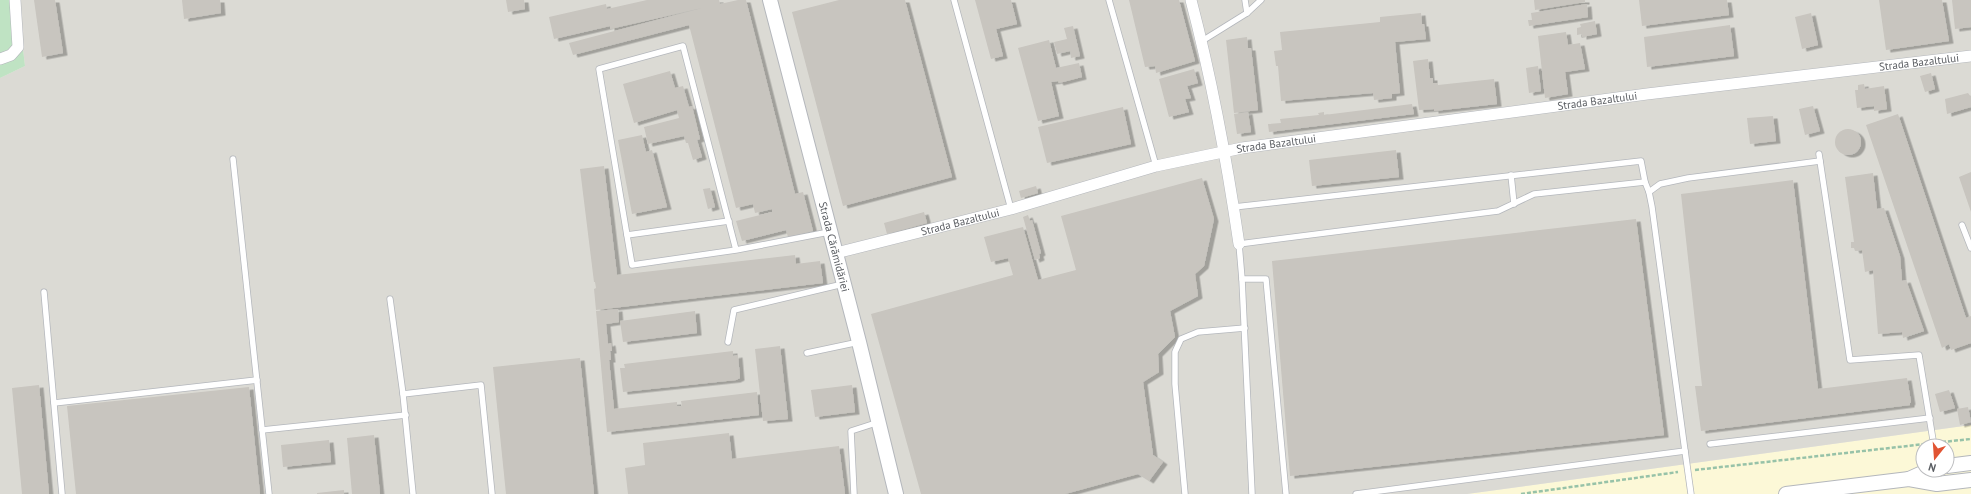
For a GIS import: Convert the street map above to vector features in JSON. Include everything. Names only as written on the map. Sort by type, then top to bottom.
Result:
[{"type":"street","points":[[0,58],[11,55],[18,47],[15,0]]},
{"type":"street","name":"Strada Cărămidăriei","points":[[770,0],[859,342],[896,494]]},
{"type":"street","name":"Strada Bazaltului","points":[[1191,0],[1202,41],[1224,151],[1239,244]]},
{"type":"street","name":"Strada Bazaltului","points":[[836,253],[1011,209],[1156,166],[1224,151],[1647,94],[1971,56]]},
{"type":"street","points":[[1955,465],[1971,463]]},
{"type":"street","points":[[1909,479],[1915,476]]},
{"type":"street","points":[[1786,494],[1909,479],[1937,484],[1971,480]]},
{"type":"lane","points":[[954,0],[1011,209]]},
{"type":"lane","points":[[1109,0],[1156,166]]},
{"type":"lane","points":[[1246,0],[1247,13]]},
{"type":"lane","points":[[1202,41],[1247,13],[1261,0]]},
{"type":"lane","points":[[736,250],[683,46],[599,69],[632,265],[736,250],[830,232]]},
{"type":"lane","points":[[1819,154],[1850,360],[1919,355],[1933,438]]},
{"type":"lane","points":[[233,159],[268,494]]},
{"type":"lane","points":[[1234,207],[1641,161],[1644,182],[1649,192],[1691,494]]},
{"type":"lane","points":[[1649,192],[1660,184],[1688,178],[1820,161]]},
{"type":"lane","points":[[1511,175],[1514,204]]},
{"type":"lane","points":[[1252,494],[1245,328],[1239,244],[1498,211],[1534,194],[1644,182]]},
{"type":"lane","points":[[627,235],[729,221]]},
{"type":"lane","points":[[1962,225],[1971,248]]},
{"type":"lane","points":[[1242,279],[1266,279],[1286,494]]},
{"type":"lane","points":[[728,342],[734,310],[844,284]]},
{"type":"lane","points":[[44,292],[62,494]]},
{"type":"lane","points":[[390,299],[404,394],[413,494]]},
{"type":"lane","points":[[1185,494],[1175,384],[1175,352],[1181,339],[1198,332],[1245,328]]},
{"type":"lane","points":[[807,353],[859,342]]},
{"type":"lane","points":[[54,403],[257,380]]},
{"type":"lane","points":[[404,394],[481,385],[492,494]]},
{"type":"lane","points":[[262,430],[406,415]]},
{"type":"lane","points":[[1710,444],[1930,418]]},
{"type":"lane","points":[[854,494],[851,431],[879,422]]},
{"type":"lane","points":[[1356,494],[1386,492],[1685,451]]},
{"type":"path","points":[[1955,441],[1971,439]]},
{"type":"path","points":[[1521,494],[1689,471],[1915,446]]},
{"type":"shaded area","points":[[17,0],[1971,0],[1971,425],[1467,494],[0,494],[0,78],[25,66]]},
{"type":"shaded area","points":[[1971,425],[1971,494],[1467,494]]},
{"type":"green space","points":[[0,0],[17,0],[25,66],[0,78]]},
{"type":"building","points":[[34,0],[55,0],[63,53],[42,57]]},
{"type":"building","points":[[182,0],[220,0],[221,13],[184,19]]},
{"type":"building","points":[[506,0],[524,0],[525,9],[508,12]]},
{"type":"building","points":[[647,0],[719,0],[720,4],[738,0],[746,0],[795,194],[803,192],[813,231],[788,237],[786,230],[742,241],[736,221],[772,212],[772,209],[755,213],[753,204],[736,208],[689,25],[573,55],[569,43],[702,8],[610,29],[610,26],[554,39],[549,17],[606,4],[607,9]]},
{"type":"building","points":[[839,0],[905,0],[952,177],[843,206],[792,12]]},
{"type":"building","points":[[975,0],[1011,0],[1017,24],[996,29],[1003,56],[991,59]]},
{"type":"building","points":[[1129,0],[1179,0],[1195,61],[1156,73],[1155,66],[1145,67]]},
{"type":"building","points":[[1534,0],[1585,0],[1585,2],[1535,10]]},
{"type":"building","points":[[1639,0],[1727,0],[1729,15],[1642,26]]},
{"type":"building","points":[[1879,0],[1942,0],[1949,41],[1886,50]]},
{"type":"building","points":[[1952,0],[1971,0],[1971,27],[1955,29]]},
{"type":"building","points":[[1587,4],[1588,17],[1529,26],[1528,20],[1532,20],[1531,13]]},
{"type":"building","points":[[1421,13],[1426,39],[1395,42],[1400,93],[1392,94],[1392,98],[1374,100],[1373,93],[1281,101],[1278,66],[1276,66],[1274,51],[1282,50],[1280,32],[1380,22],[1380,17]]},
{"type":"building","points":[[1811,13],[1818,45],[1802,49],[1795,17]]},
{"type":"building","points":[[1595,21],[1597,34],[1582,37],[1582,34],[1577,35],[1577,28],[1581,27],[1580,24]]},
{"type":"building","points":[[1730,25],[1734,56],[1647,67],[1644,37]]},
{"type":"building","points":[[1073,26],[1080,56],[1071,58],[1070,51],[1057,54],[1054,42],[1067,39],[1064,28]]},
{"type":"building","points":[[1566,32],[1568,45],[1580,43],[1585,69],[1565,72],[1568,94],[1545,98],[1538,36]]},
{"type":"building","points":[[1247,37],[1248,48],[1251,48],[1258,110],[1234,113],[1226,40]]},
{"type":"building","points":[[1049,40],[1056,68],[1079,63],[1082,77],[1059,83],[1058,81],[1051,82],[1059,116],[1038,121],[1018,48]]},
{"type":"building","points":[[1428,59],[1430,78],[1433,78],[1433,83],[1437,83],[1438,85],[1494,79],[1497,104],[1434,111],[1434,109],[1419,110],[1413,61]]},
{"type":"building","points":[[1538,66],[1541,91],[1529,93],[1526,68]]},
{"type":"building","points":[[1194,69],[1198,83],[1187,86],[1191,98],[1185,99],[1189,112],[1169,117],[1159,79]]},
{"type":"building","points":[[670,71],[675,88],[683,86],[689,107],[692,106],[700,139],[697,140],[702,157],[693,160],[688,143],[686,143],[684,136],[648,144],[644,127],[679,118],[677,110],[634,123],[623,84]]},
{"type":"building","points":[[1931,73],[1935,89],[1925,92],[1920,76]]},
{"type":"building","points":[[1864,84],[1865,89],[1884,86],[1887,109],[1874,111],[1874,106],[1857,108],[1855,90],[1858,90],[1858,85]]},
{"type":"building","points":[[1968,93],[1971,97],[1971,107],[1947,114],[1945,99]]},
{"type":"building","points":[[1412,104],[1414,114],[1269,132],[1268,124],[1281,123],[1280,119],[1319,115],[1318,113],[1324,112],[1324,115]]},
{"type":"building","points":[[1813,106],[1820,131],[1805,135],[1799,109]]},
{"type":"building","points":[[1123,107],[1131,144],[1047,163],[1038,127]]},
{"type":"building","points":[[1248,112],[1251,132],[1237,134],[1234,114]]},
{"type":"building","points":[[1898,114],[1966,318],[1971,316],[1971,343],[1951,350],[1949,344],[1942,348],[1866,125]]},
{"type":"building","points":[[1773,116],[1776,141],[1750,144],[1747,118]]},
{"type":"building","points":[[1848,129],[1857,133],[1861,142],[1857,151],[1848,155],[1839,151],[1835,142],[1839,133]]},
{"type":"building","points":[[642,135],[646,152],[652,150],[667,207],[632,214],[618,140]]},
{"type":"building","points":[[1396,150],[1399,177],[1312,186],[1309,160]]},
{"type":"building","points":[[604,166],[617,275],[795,255],[796,264],[820,261],[823,283],[596,310],[594,289],[596,288],[580,169]]},
{"type":"building","points":[[1971,172],[1971,212],[1959,177]]},
{"type":"building","points":[[1873,173],[1877,209],[1884,208],[1900,256],[1902,281],[1906,280],[1924,331],[1903,338],[1902,332],[1878,334],[1873,270],[1865,272],[1862,250],[1855,251],[1854,248],[1851,248],[1851,242],[1854,242],[1845,177]]},
{"type":"building","points":[[1202,178],[1214,219],[1204,266],[1195,274],[1198,296],[1170,311],[1175,337],[1158,354],[1159,372],[1143,382],[1153,455],[1163,462],[1149,481],[1138,474],[1065,494],[921,494],[871,314],[1013,275],[1008,258],[991,262],[984,237],[1023,227],[1038,280],[1076,270],[1061,216]]},
{"type":"building","points":[[1793,180],[1818,389],[1907,378],[1911,402],[1910,405],[1701,431],[1695,386],[1702,386],[1681,194]]},
{"type":"building","points":[[1036,186],[1038,193],[1021,198],[1019,191]]},
{"type":"building","points":[[710,188],[715,207],[708,209],[703,189]]},
{"type":"building","points":[[924,212],[927,223],[887,234],[884,223]]},
{"type":"building","points":[[1028,215],[1030,221],[1032,220],[1041,253],[1039,254],[1040,258],[1035,260],[1023,217]]},
{"type":"building","points":[[1636,219],[1664,435],[1290,476],[1272,261]]},
{"type":"building","points":[[618,309],[619,322],[606,324],[608,344],[611,343],[612,351],[610,351],[611,360],[609,360],[614,409],[677,402],[677,406],[682,406],[681,401],[757,392],[759,415],[607,432],[596,311]]},
{"type":"building","points":[[695,311],[697,333],[623,342],[620,321]]},
{"type":"building","points":[[780,346],[788,419],[763,421],[755,349]]},
{"type":"building","points":[[733,351],[733,356],[738,355],[740,378],[736,380],[623,392],[620,368],[625,368],[624,364]]},
{"type":"building","points":[[580,358],[594,494],[506,494],[493,367]]},
{"type":"building","points":[[39,385],[49,494],[22,494],[12,388]]},
{"type":"building","points":[[852,385],[855,412],[815,417],[811,390]]},
{"type":"building","points":[[249,387],[260,494],[76,494],[67,406]]},
{"type":"building","points":[[1949,390],[1955,408],[1940,412],[1935,394]]},
{"type":"building","points":[[1968,407],[1971,422],[1960,425],[1957,409]]},
{"type":"building","points":[[729,433],[732,459],[839,446],[845,494],[628,494],[625,468],[645,465],[643,443]]},
{"type":"building","points":[[374,435],[380,494],[352,494],[347,438]]},
{"type":"building","points":[[329,440],[331,462],[283,467],[281,445]]},
{"type":"building","points":[[344,490],[344,494],[317,494],[317,493]]}]
